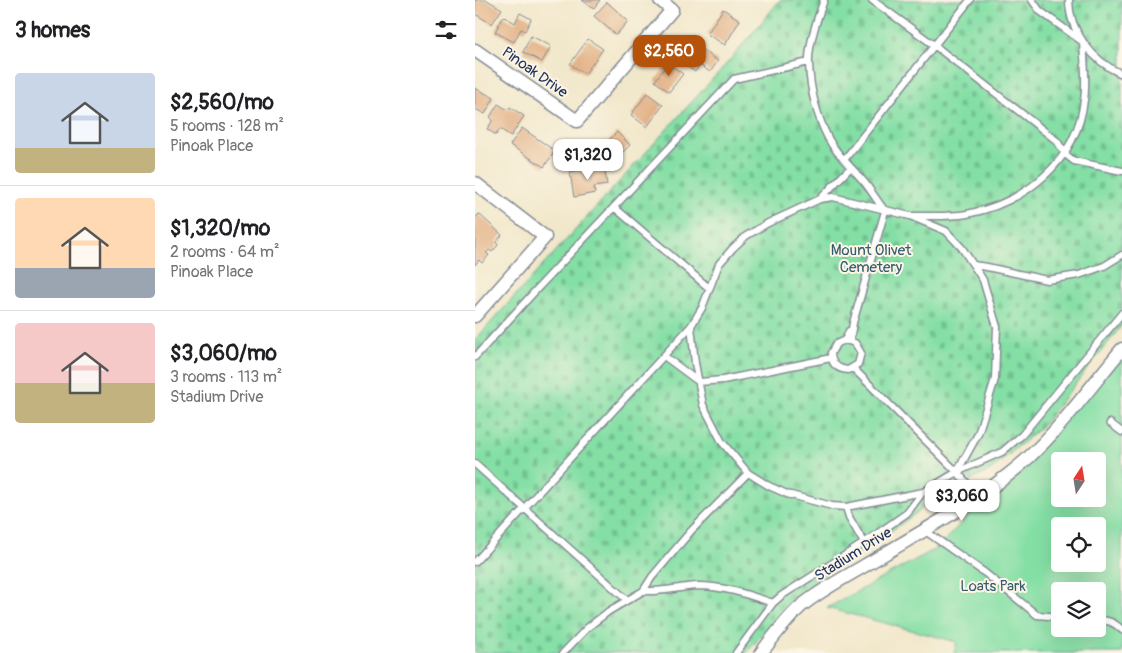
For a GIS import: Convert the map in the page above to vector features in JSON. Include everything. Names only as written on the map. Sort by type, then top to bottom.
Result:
[{"type":"street","name":"Pinoak Drive","points":[[475,50],[577,121],[672,10],[660,0]]},
{"type":"street","points":[[475,183],[545,237],[475,316]]},
{"type":"street","name":"Stadium Drive","points":[[761,653],[778,630],[801,606],[975,498],[1008,475],[1029,457],[1057,428],[1122,349]]},
{"type":"lane","points":[[824,0],[817,21],[809,62],[813,96],[818,114],[829,139],[849,168],[864,182],[885,211]]},
{"type":"lane","points":[[872,0],[934,45],[1057,141],[1065,154],[1074,161],[1122,171]]},
{"type":"lane","points":[[844,160],[969,0]]},
{"type":"lane","points":[[1032,0],[1039,11],[1083,42]]},
{"type":"lane","points":[[1069,0],[1073,26],[1083,42],[1099,60],[1122,74]]},
{"type":"lane","points":[[910,216],[965,214],[998,206],[1025,192],[1055,165],[1065,154],[1078,128],[1084,100],[1083,42]]},
{"type":"lane","points":[[475,357],[734,79],[809,62]]},
{"type":"lane","points":[[820,199],[849,168]]},
{"type":"lane","points":[[475,562],[691,326],[702,308],[719,264],[746,236],[820,199],[833,197],[910,216],[946,231]]},
{"type":"lane","points":[[614,207],[709,288]]},
{"type":"lane","points":[[848,340],[885,211]]},
{"type":"lane","points":[[934,215],[962,248],[983,280],[997,327],[995,379],[978,434],[957,472]]},
{"type":"lane","points":[[973,265],[987,266],[1047,280],[1079,275],[1104,266],[1122,255]]},
{"type":"lane","points":[[691,326],[695,363],[703,405],[711,424],[722,442],[748,473],[787,494],[847,508],[923,492],[957,472],[1002,452],[1022,435],[1122,314]]},
{"type":"lane","points":[[848,340],[859,348],[861,353],[858,364],[848,370],[837,367],[831,358],[831,352],[836,344],[848,340]]},
{"type":"lane","points":[[664,356],[699,382],[723,380],[831,358]]},
{"type":"lane","points":[[853,368],[957,472],[966,482],[975,498]]},
{"type":"lane","points":[[1110,422],[1122,432]]},
{"type":"lane","points":[[475,464],[627,600]]},
{"type":"lane","points":[[563,653],[587,628],[609,611],[643,590],[691,530],[748,473]]},
{"type":"lane","points":[[736,653],[773,603],[781,596],[907,513],[923,492]]},
{"type":"lane","points":[[847,508],[849,517],[864,543]]},
{"type":"lane","points":[[923,530],[985,574],[1037,615],[1051,617]]},
{"type":"lane","points":[[643,590],[698,586],[720,588],[747,594],[773,603]]},
{"type":"lane","points":[[1106,620],[1116,624],[1122,630]]},
{"type":"green space","name":"Mount Olivet Cemetery","points":[[780,0],[1122,0],[1122,325],[1042,426],[990,471],[944,493],[873,544],[799,592],[746,653],[475,653],[475,340],[730,60]]},
{"type":"green space","name":"Loats Park","points":[[1122,355],[1122,653],[954,653],[957,642],[827,608],[937,548],[1067,415]]},
{"type":"building","points":[[475,0],[487,0],[502,9],[492,24],[475,14]]},
{"type":"building","points":[[582,0],[600,0],[594,8]]},
{"type":"building","points":[[607,2],[628,21],[616,35],[594,16]]},
{"type":"building","points":[[723,9],[740,20],[725,45],[707,34]]},
{"type":"building","points":[[520,13],[531,19],[525,31],[521,29],[514,42],[495,32],[503,16],[515,23]]},
{"type":"building","points":[[531,36],[551,46],[542,62],[523,52]]},
{"type":"building","points":[[588,39],[603,49],[585,74],[570,64]]},
{"type":"building","points":[[694,44],[718,61],[710,72],[700,65],[695,72],[681,62]]},
{"type":"building","points":[[668,63],[683,74],[669,92],[655,81]]},
{"type":"building","points":[[475,88],[494,98],[485,114],[475,109]]},
{"type":"building","points":[[647,93],[663,105],[647,127],[631,115]]},
{"type":"building","points":[[498,104],[508,110],[510,107],[524,116],[511,136],[500,129],[496,135],[487,129],[493,120],[490,117]]},
{"type":"building","points":[[522,128],[555,151],[544,167],[510,145]]},
{"type":"building","points":[[617,132],[630,145],[614,161],[601,148]]},
{"type":"building","points":[[604,166],[607,185],[594,187],[595,193],[574,197],[570,172]]},
{"type":"building","points":[[479,214],[502,235],[496,242],[498,245],[492,252],[489,250],[486,253],[489,255],[482,263],[479,260],[475,265],[475,218]]}]
